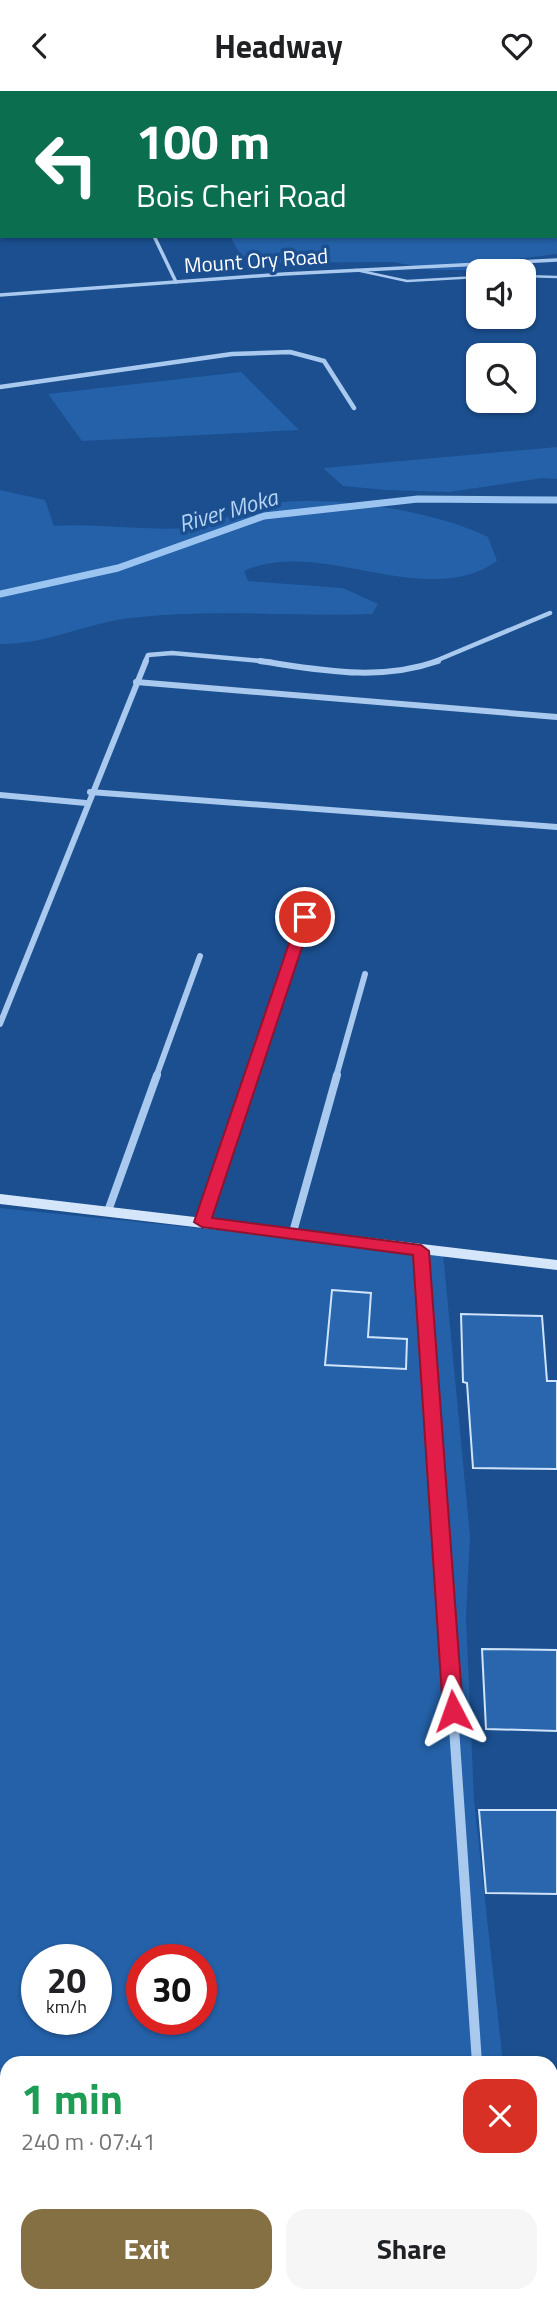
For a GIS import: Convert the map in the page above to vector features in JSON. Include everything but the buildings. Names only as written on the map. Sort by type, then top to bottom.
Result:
[{"type":"main road","points":[[0,1199],[293,1232],[421,1251],[557,1265]]},
{"type":"street","points":[[155,238],[176,282]]},
{"type":"street","name":"Mount Ory Road","points":[[0,295],[354,270],[557,260]]},
{"type":"street","points":[[0,387],[232,354],[290,352],[324,361],[354,408]]},
{"type":"street","points":[[0,1024],[145,657],[156,653],[262,660],[351,674],[394,673],[435,662],[550,613]]},
{"type":"street","points":[[136,682],[557,717]]},
{"type":"street","points":[[90,792],[557,827]]},
{"type":"street","points":[[0,795],[86,803]]},
{"type":"street","points":[[202,1222],[314,892]]},
{"type":"street","points":[[108,1211],[200,956]]},
{"type":"street","points":[[293,1232],[365,974]]},
{"type":"street","points":[[421,1251],[477,2056]]},
{"type":"lane","points":[[354,270],[407,281],[466,278]]},
{"type":"lane","points":[[536,276],[557,277]]},
{"type":"path","points":[[484,91],[505,91]]},
{"type":"shaded area","points":[[231,238],[557,238],[557,254],[517,259],[466,259],[466,270],[432,270],[394,262],[245,263]]},
{"type":"shaded area","points":[[241,372],[299,430],[82,441],[48,394]]},
{"type":"shaded area","points":[[557,447],[557,479],[543,478],[449,492],[343,486],[323,468]]},
{"type":"shaded area","points":[[0,490],[45,500],[54,526],[187,528],[254,507],[288,502],[316,501],[378,506],[438,519],[488,537],[497,561],[469,575],[438,579],[406,577],[306,562],[274,563],[244,571],[248,581],[343,588],[378,604],[372,614],[221,613],[131,618],[50,638],[0,644]]},
{"type":"shaded area","points":[[0,1208],[443,1253],[470,1536],[466,1617],[474,1800],[502,2056],[0,2056]]},
{"type":"waterway","name":"River Moka","points":[[0,594],[118,568],[264,516],[418,499],[557,500]]},
{"type":"route","points":[[305,917],[202,1222],[421,1251],[453,1711]]}]
